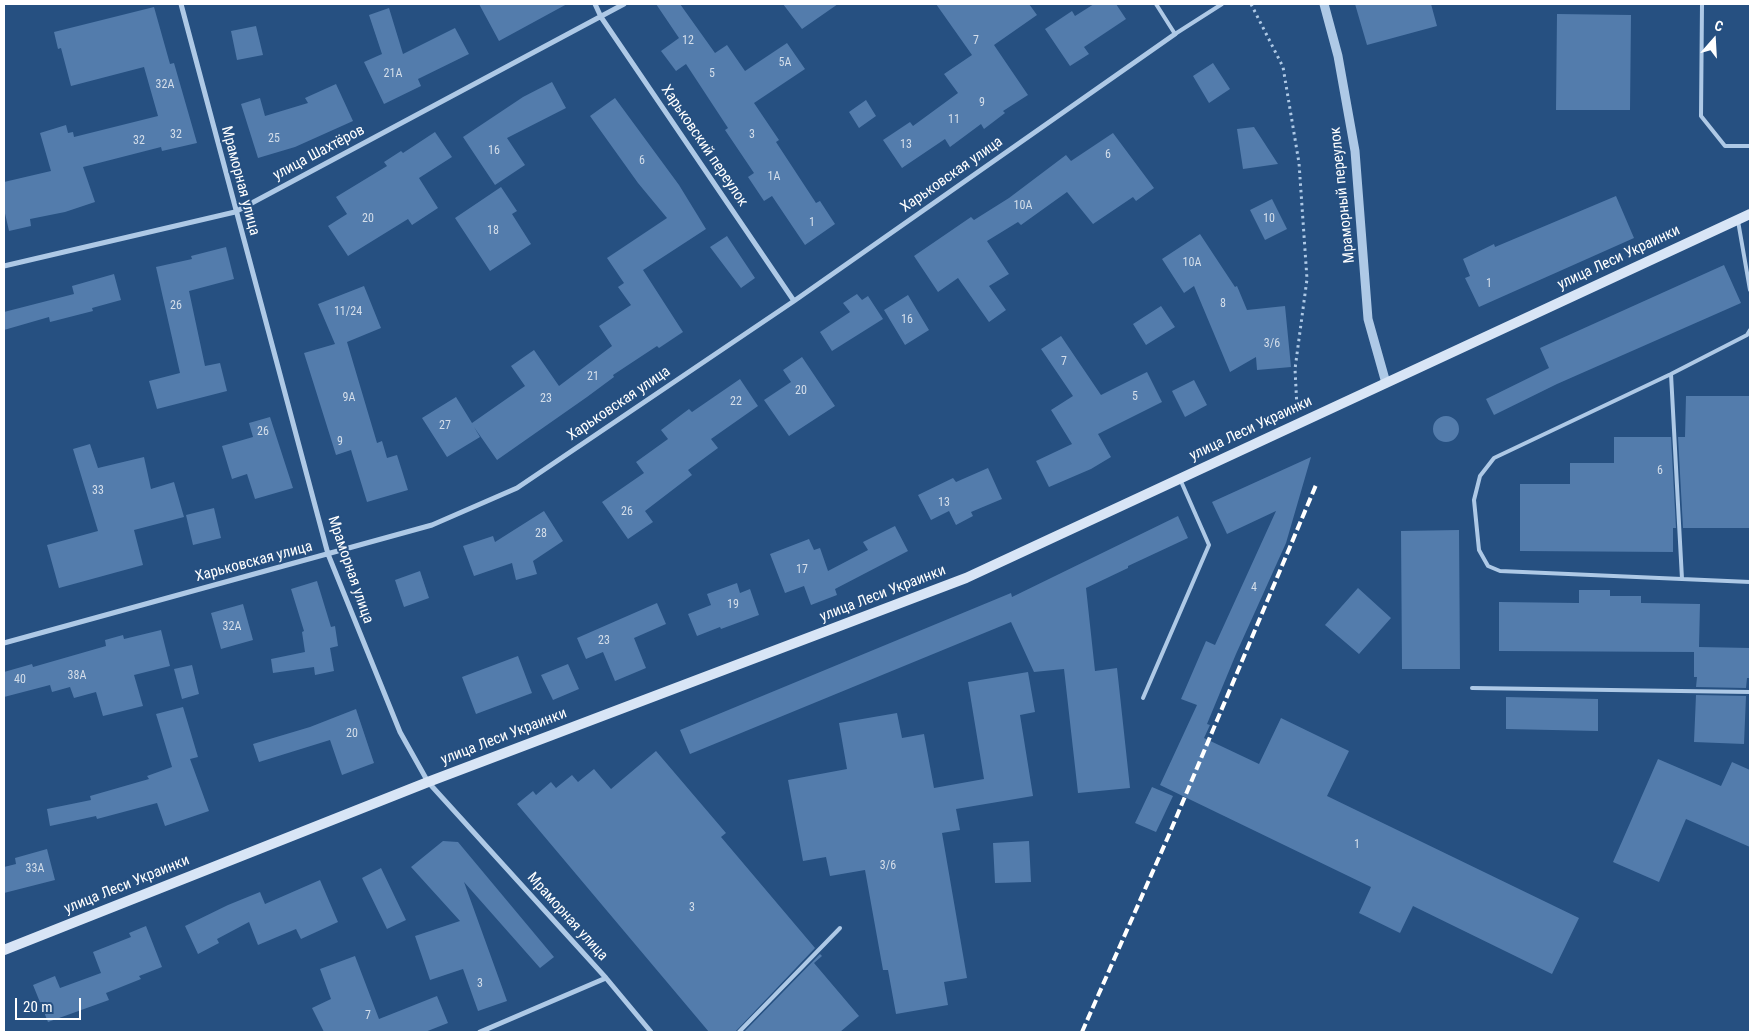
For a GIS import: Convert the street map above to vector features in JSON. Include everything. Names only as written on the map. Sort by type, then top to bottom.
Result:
[{"type":"main road","name":"улица Леси Украинки","points":[[4,950],[428,782],[966,578],[1750,214]]},
{"type":"street","name":"Мраморная улица","points":[[181,4],[235,212],[328,554],[400,732],[428,782],[606,978],[651,1032]]},
{"type":"street","name":"Харьковский переулок","points":[[595,4],[601,17],[794,301]]},
{"type":"street","name":"улица Шахтёров","points":[[4,266],[235,212],[624,4]]},
{"type":"street","name":"Мраморный переулок","points":[[1324,4],[1338,56],[1355,152],[1368,319],[1386,383]]},
{"type":"street","name":"Харьковская улица","points":[[4,642],[432,525],[517,488],[794,301],[1175,34]]},
{"type":"street","points":[[480,1032],[606,978]]},
{"type":"lane","points":[[1156,4],[1175,34],[1222,4]]},
{"type":"lane","points":[[1702,4],[1701,116],[1725,146],[1750,146]]},
{"type":"lane","points":[[1738,220],[1750,290]]},
{"type":"lane","points":[[1750,330],[1747,335],[1671,374],[1494,458],[1480,476],[1474,500],[1480,550],[1488,566],[1500,571],[1750,582]]},
{"type":"lane","points":[[1671,374],[1682,579]]},
{"type":"lane","points":[[1143,698],[1209,545],[1180,479]]},
{"type":"lane","points":[[1472,688],[1750,692]]},
{"type":"lane","points":[[738,1032],[840,928]]},
{"type":"path","points":[[1251,4],[1283,67],[1299,162],[1308,279],[1295,369],[1297,424]]},
{"type":"building","points":[[479,4],[567,4],[499,41]]},
{"type":"building","points":[[656,4],[680,4],[715,53],[727,45],[745,71],[787,43],[805,69],[754,103],[779,140],[776,142],[816,203],[820,201],[835,224],[805,245],[772,196],[764,201],[748,177],[754,173],[725,130],[728,128],[686,64],[676,71],[661,51],[679,38]]},
{"type":"building","points":[[783,4],[838,4],[802,29]]},
{"type":"building","points":[[936,4],[1029,4],[1037,15],[994,45],[1028,95],[1003,111],[1005,113],[984,129],[981,124],[950,147],[945,139],[902,168],[883,140],[910,122],[913,126],[958,93],[944,74],[972,55]]},
{"type":"building","points":[[1094,4],[1116,4],[1126,19],[1084,47],[1089,54],[1070,66],[1045,29],[1072,11],[1075,16]]},
{"type":"building","points":[[1355,4],[1431,4],[1437,26],[1367,45]]},
{"type":"building","points":[[154,7],[170,64],[174,63],[197,143],[162,151],[161,147],[83,167],[95,202],[65,212],[30,219],[31,226],[9,231],[4,209],[4,182],[51,171],[40,133],[66,125],[68,133],[73,132],[74,137],[158,116],[144,67],[71,86],[61,48],[58,49],[54,32]]},
{"type":"building","points":[[389,8],[403,54],[455,28],[469,54],[418,79],[421,86],[384,104],[364,62],[382,54],[369,15]]},
{"type":"building","points":[[1557,14],[1631,15],[1630,110],[1556,110]]},
{"type":"building","points":[[256,26],[263,55],[237,60],[231,31]]},
{"type":"building","points":[[1213,63],[1230,89],[1209,103],[1193,76]]},
{"type":"building","points":[[552,82],[566,108],[507,138],[525,165],[495,185],[463,137],[523,97]]},
{"type":"building","points":[[336,84],[353,121],[295,147],[258,158],[241,104],[260,98],[265,116],[308,103],[305,98]]},
{"type":"building","points":[[615,98],[679,185],[706,229],[643,270],[683,332],[659,348],[657,346],[613,375],[614,377],[587,397],[497,460],[474,427],[480,437],[447,457],[422,418],[456,397],[472,423],[525,386],[511,366],[534,350],[559,386],[612,346],[599,326],[631,305],[618,287],[624,283],[607,258],[667,218],[638,183],[590,116]]},
{"type":"building","points":[[866,100],[876,116],[859,128],[849,112]]},
{"type":"building","points":[[1254,127],[1278,164],[1243,169],[1237,129]]},
{"type":"building","points":[[435,132],[452,157],[419,178],[438,208],[412,225],[408,219],[348,256],[328,226],[347,214],[336,197],[387,166],[384,162],[401,151],[403,153]]},
{"type":"building","points":[[1113,133],[1154,188],[1136,201],[1133,197],[1093,224],[1067,192],[1021,225],[1018,222],[987,241],[1009,274],[989,286],[1006,310],[989,322],[958,278],[938,292],[914,256],[971,217],[974,220],[1009,198],[1066,155],[1071,161]]},
{"type":"building","points":[[501,187],[517,211],[512,214],[531,244],[490,271],[455,218]]},
{"type":"building","points":[[1616,196],[1634,238],[1479,307],[1465,278],[1470,276],[1463,259],[1494,244],[1495,247]]},
{"type":"building","points":[[1272,199],[1287,229],[1265,240],[1250,210]]},
{"type":"building","points":[[1200,234],[1235,287],[1237,286],[1247,310],[1285,306],[1291,367],[1257,370],[1256,357],[1230,372],[1194,286],[1184,293],[1162,259]]},
{"type":"building","points":[[727,236],[755,278],[741,288],[710,247]]},
{"type":"building","points":[[226,247],[234,279],[189,291],[205,366],[220,363],[227,391],[157,409],[149,381],[180,373],[156,267],[192,259],[191,256]]},
{"type":"building","points":[[1724,265],[1741,303],[1557,384],[1494,415],[1486,399],[1549,368],[1540,348]]},
{"type":"building","points":[[114,274],[121,300],[92,308],[93,311],[50,322],[49,317],[4,330],[4,312],[74,294],[72,286]]},
{"type":"building","points":[[364,286],[381,328],[347,342],[377,443],[382,441],[387,458],[397,455],[408,490],[367,502],[351,450],[336,455],[304,353],[335,344],[318,304]]},
{"type":"building","points":[[857,294],[862,300],[868,296],[883,319],[832,351],[820,332],[850,312],[843,303]]},
{"type":"building","points":[[908,295],[929,330],[905,345],[884,310]]},
{"type":"building","points":[[1161,306],[1175,327],[1146,345],[1133,324]]},
{"type":"building","points":[[1061,336],[1101,395],[1147,372],[1162,402],[1098,434],[1111,457],[1091,469],[1049,487],[1036,461],[1072,444],[1051,410],[1073,396],[1041,349]]},
{"type":"building","points":[[802,357],[835,406],[789,436],[764,400],[791,382],[783,370]]},
{"type":"building","points":[[740,379],[758,406],[711,439],[718,448],[688,470],[692,475],[645,511],[653,522],[628,539],[602,502],[644,473],[636,462],[668,439],[661,430],[689,409],[692,412]]},
{"type":"building","points":[[1194,380],[1207,405],[1185,417],[1172,391]]},
{"type":"building","points":[[1686,396],[1750,396],[1750,528],[1683,528],[1678,437],[1685,437]]},
{"type":"building","points":[[1446,416],[1455,420],[1459,429],[1455,438],[1446,442],[1437,438],[1433,429],[1437,420]]},
{"type":"building","points":[[270,417],[293,488],[255,499],[247,474],[232,479],[222,446],[253,437],[249,423]]},
{"type":"building","points":[[1614,437],[1671,437],[1676,528],[1673,528],[1673,552],[1520,551],[1520,484],[1570,484],[1570,463],[1614,463]]},
{"type":"building","points":[[90,444],[98,468],[144,457],[151,489],[174,482],[184,517],[134,530],[143,565],[59,588],[47,545],[98,531],[73,449]]},
{"type":"building","points":[[1311,457],[1286,543],[1236,654],[1207,724],[1210,725],[1204,738],[1259,764],[1281,718],[1349,751],[1327,796],[1579,918],[1552,974],[1413,906],[1400,933],[1359,913],[1371,887],[1160,785],[1197,705],[1181,699],[1206,641],[1215,645],[1276,511],[1227,534],[1212,502]]},
{"type":"building","points":[[988,468],[1002,499],[971,512],[973,516],[956,525],[949,511],[931,520],[918,495],[953,478],[956,482]]},
{"type":"building","points":[[214,508],[221,538],[193,545],[186,515]]},
{"type":"building","points":[[544,511],[563,541],[533,561],[537,574],[516,580],[512,563],[474,576],[463,546],[493,536],[495,542]]},
{"type":"building","points":[[1178,516],[1188,538],[1086,588],[1095,671],[1117,668],[1130,788],[1078,793],[1064,669],[1034,672],[1011,622],[690,754],[680,730],[1011,593],[1012,597]]},
{"type":"building","points":[[895,526],[908,551],[835,589],[837,595],[811,605],[804,586],[785,593],[770,554],[809,539],[814,550],[820,548],[828,571],[868,550],[863,542]]},
{"type":"building","points":[[1459,530],[1460,669],[1402,669],[1401,531]]},
{"type":"building","points":[[420,571],[429,598],[404,607],[395,580]]},
{"type":"building","points":[[317,581],[331,627],[335,626],[338,646],[330,648],[334,671],[315,675],[314,667],[273,673],[271,659],[305,652],[302,632],[304,631],[291,589]]},
{"type":"building","points":[[737,583],[740,593],[750,589],[759,615],[697,636],[688,614],[711,605],[707,594]]},
{"type":"building","points":[[1358,588],[1391,618],[1359,654],[1325,625]]},
{"type":"building","points":[[1579,590],[1610,590],[1610,596],[1641,596],[1641,603],[1700,604],[1699,647],[1750,648],[1750,678],[1747,678],[1746,688],[1696,687],[1697,677],[1694,677],[1694,652],[1499,651],[1499,602],[1579,603]]},
{"type":"building","points":[[657,603],[666,624],[634,638],[646,668],[615,681],[603,652],[586,659],[577,638]]},
{"type":"building","points":[[243,604],[253,640],[221,649],[211,613]]},
{"type":"building","points":[[161,630],[170,666],[134,675],[143,706],[103,716],[96,692],[74,698],[70,687],[52,692],[50,685],[4,697],[4,672],[32,664],[33,667],[106,646],[105,640],[123,635],[124,639]]},
{"type":"building","points":[[518,656],[532,693],[476,714],[462,677]]},
{"type":"building","points":[[568,664],[579,689],[553,700],[541,675]]},
{"type":"building","points":[[192,665],[199,694],[182,699],[174,669]]},
{"type":"building","points":[[1028,672],[1035,712],[1020,715],[1033,796],[956,809],[960,830],[942,833],[967,978],[944,982],[948,1005],[896,1014],[888,970],[883,970],[865,870],[830,876],[826,857],[803,861],[788,780],[847,769],[839,723],[897,713],[902,738],[924,734],[934,788],[984,779],[968,682]]},
{"type":"building","points":[[1696,695],[1746,696],[1744,744],[1694,742]]},
{"type":"building","points":[[1506,697],[1598,699],[1598,731],[1506,729]]},
{"type":"building","points":[[183,707],[198,757],[190,759],[209,811],[165,826],[157,803],[97,819],[96,816],[50,826],[47,809],[91,800],[90,796],[149,779],[147,776],[172,767],[156,714]]},
{"type":"building","points":[[356,709],[374,763],[342,775],[330,740],[259,762],[253,744],[310,727]]},
{"type":"building","points":[[656,751],[726,833],[721,837],[815,948],[735,1032],[709,1032],[517,804],[533,791],[536,795],[551,782],[556,788],[572,775],[578,782],[594,769],[611,789]]},
{"type":"building","points":[[1658,759],[1721,786],[1732,762],[1750,770],[1750,847],[1686,819],[1659,882],[1613,862]]},
{"type":"building","points":[[1152,787],[1173,796],[1156,832],[1135,823]]},
{"type":"building","points":[[443,841],[458,842],[554,957],[540,968],[464,882],[507,1001],[478,1011],[463,969],[430,980],[415,936],[460,921],[411,867]]},
{"type":"building","points":[[1029,841],[1031,882],[995,883],[993,843]]},
{"type":"building","points":[[47,849],[55,880],[4,893],[4,867],[16,864],[15,858]]},
{"type":"building","points":[[381,868],[406,920],[387,929],[362,878]]},
{"type":"building","points":[[320,880],[338,922],[301,939],[296,929],[258,945],[249,922],[217,939],[219,943],[198,954],[185,926],[260,892],[265,904]]},
{"type":"building","points":[[146,926],[162,967],[139,976],[141,979],[106,993],[109,1000],[48,1022],[33,985],[55,976],[60,988],[101,973],[93,952],[131,937],[129,933]]},
{"type":"building","points":[[820,954],[822,956],[814,963],[859,1016],[840,1032],[744,1032]]},
{"type":"building","points":[[355,956],[379,1019],[437,996],[448,1023],[425,1032],[324,1032],[312,1008],[331,999],[320,969]]},
{"type":"railway","points":[[1082,1032],[1168,837],[1316,485]]}]
